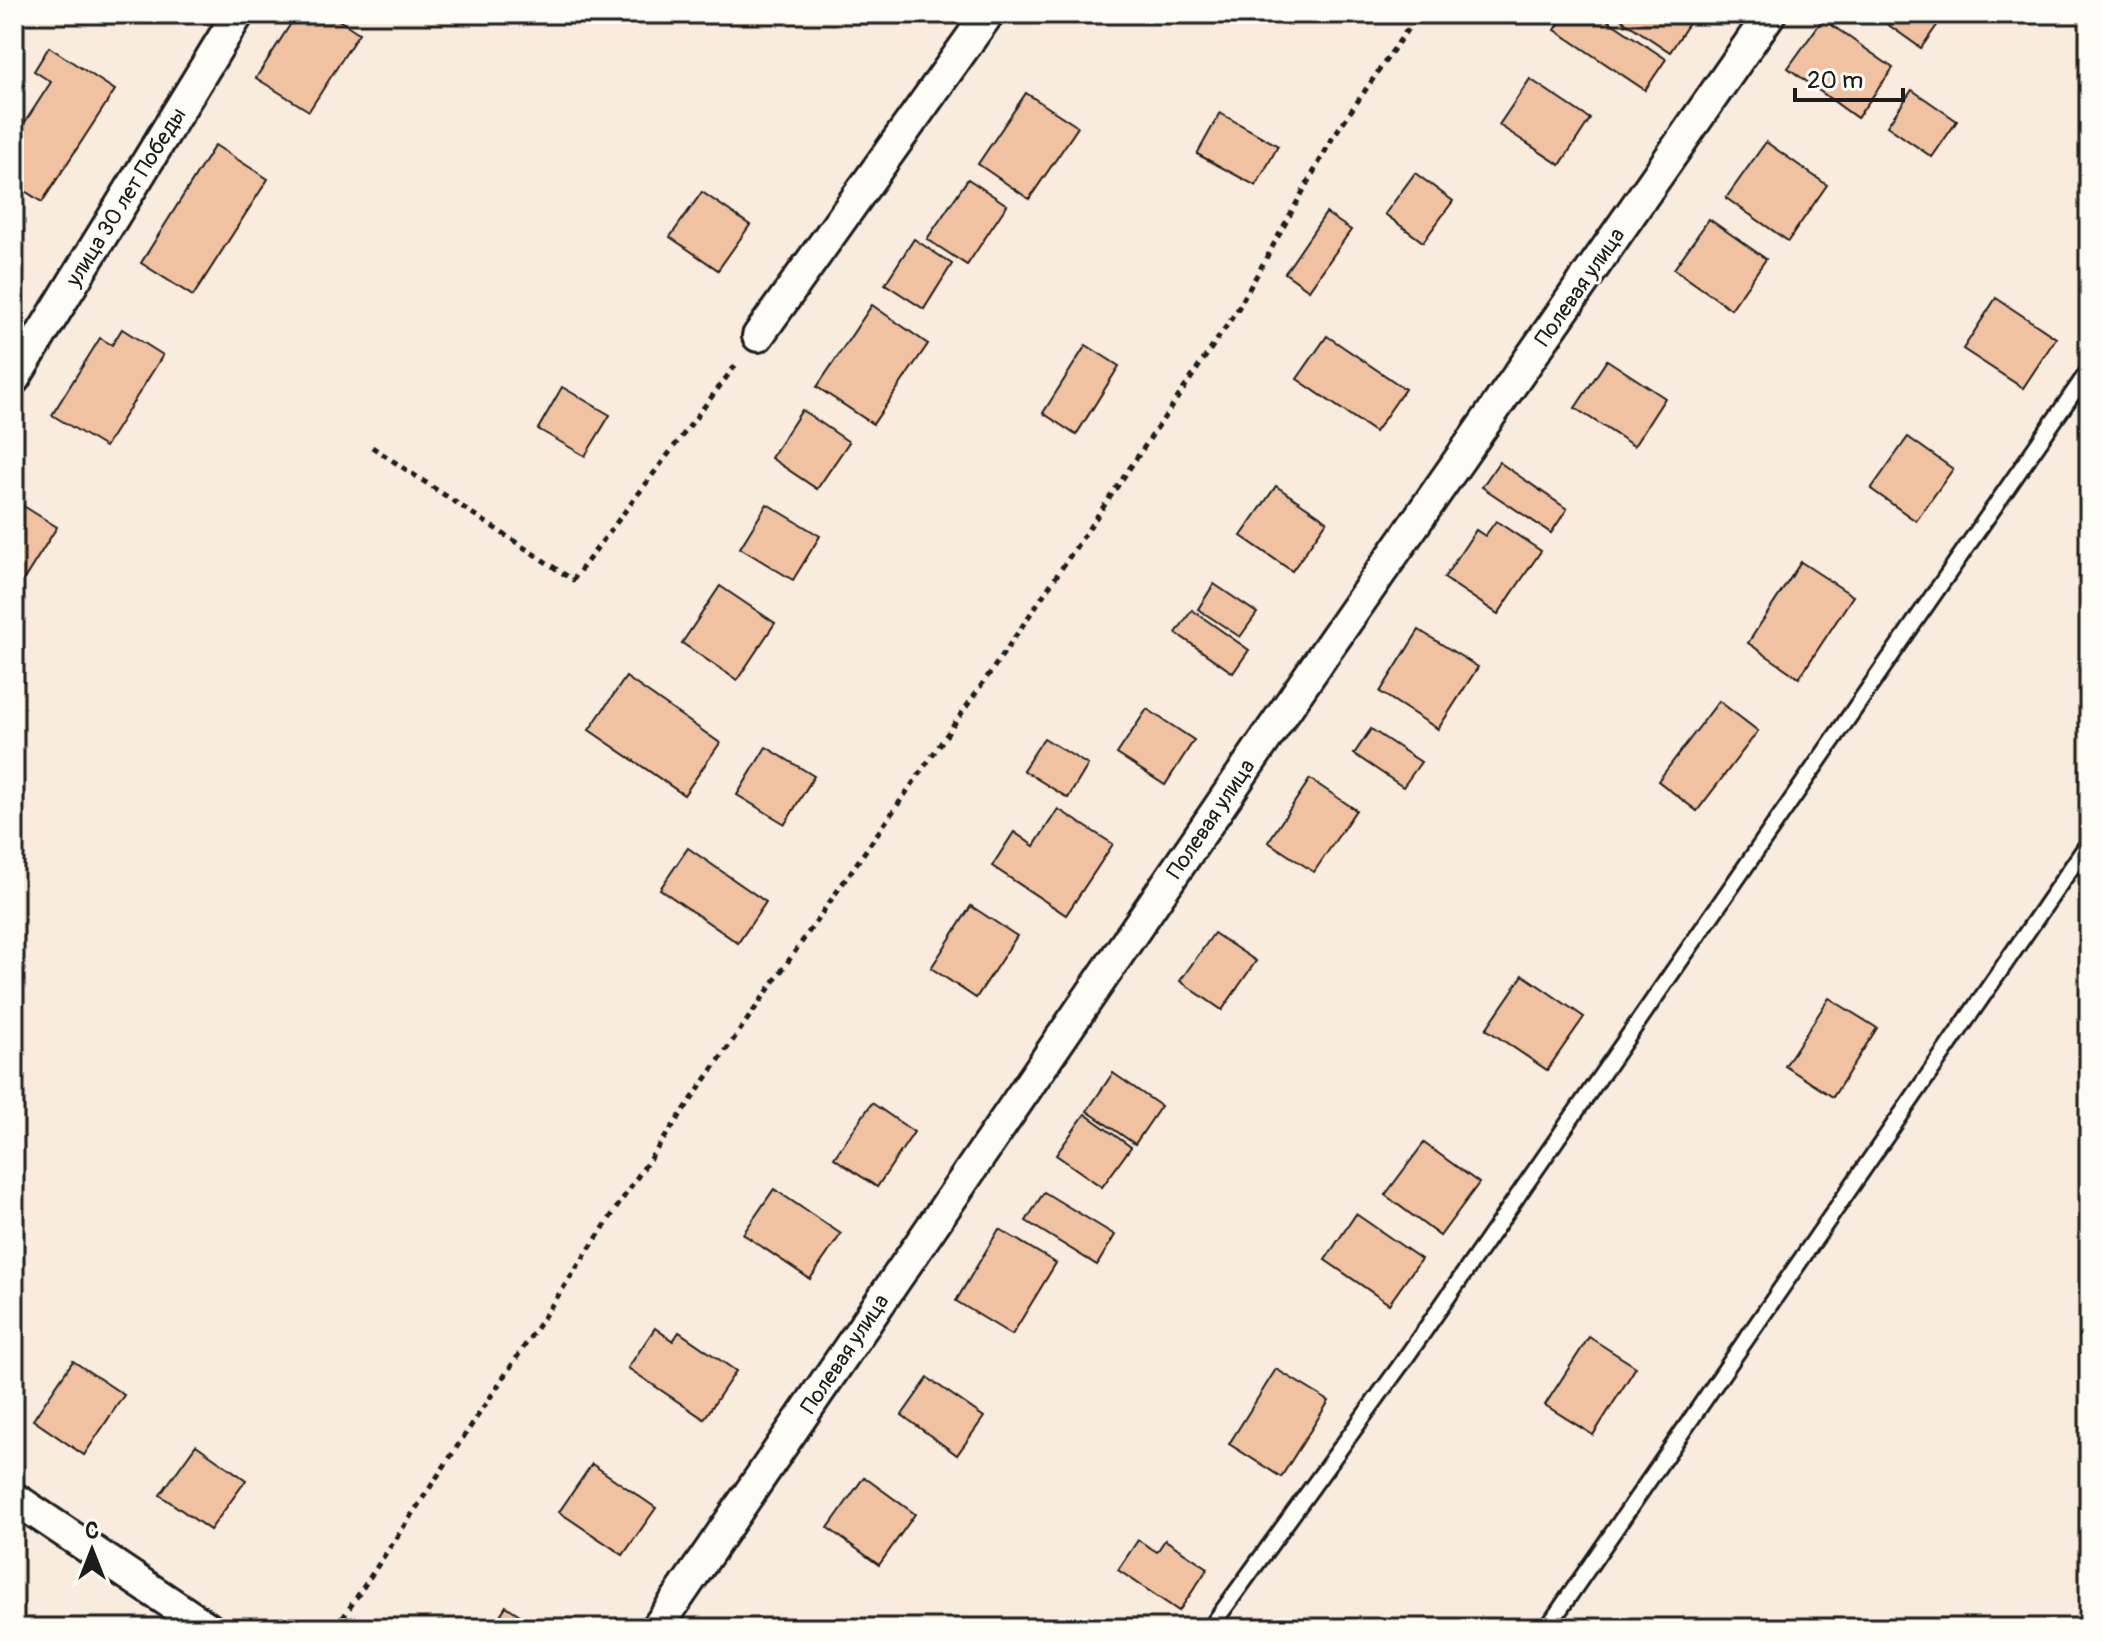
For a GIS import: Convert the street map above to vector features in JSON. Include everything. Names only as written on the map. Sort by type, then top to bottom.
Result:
[{"type":"street","name":"улица 30 лет Победы","points":[[14,379],[238,14]]},
{"type":"street","points":[[758,336],[988,14]]},
{"type":"street","name":"Полевая улица","points":[[657,1628],[1319,661],[1770,14]]},
{"type":"street","points":[[14,1498],[208,1628]]},
{"type":"lane","points":[[1210,1628],[1400,1366],[2089,370]]},
{"type":"lane","points":[[1547,1628],[2089,842]]},
{"type":"path","points":[[336,1628],[640,1173],[997,663],[1238,309],[1333,137],[1418,14]]},
{"type":"path","points":[[372,447],[573,580],[758,336]]},
{"type":"building","points":[[297,14],[329,14],[359,33],[309,111],[256,78]]},
{"type":"building","points":[[1565,14],[1598,14],[1666,59],[1645,90],[1555,30]]},
{"type":"building","points":[[1613,14],[1695,14],[1670,52]]},
{"type":"building","points":[[1873,14],[1945,14],[1921,48]]},
{"type":"building","points":[[1823,19],[1893,68],[1857,118],[1788,68]]},
{"type":"building","points":[[49,47],[115,90],[42,202],[14,184],[14,139],[51,82],[34,71]]},
{"type":"building","points":[[1530,79],[1590,119],[1560,165],[1499,125]]},
{"type":"building","points":[[1912,90],[1957,121],[1932,157],[1887,126]]},
{"type":"building","points":[[1026,93],[1078,127],[1029,199],[978,164]]},
{"type":"building","points":[[1220,113],[1278,146],[1256,186],[1197,154]]},
{"type":"building","points":[[1766,142],[1827,185],[1788,241],[1726,198]]},
{"type":"building","points":[[215,145],[268,179],[193,296],[141,263]]},
{"type":"building","points":[[1415,173],[1453,201],[1423,242],[1385,214]]},
{"type":"building","points":[[968,179],[1007,205],[967,265],[927,239]]},
{"type":"building","points":[[702,192],[750,225],[718,270],[670,237]]},
{"type":"building","points":[[1326,213],[1351,230],[1309,290],[1285,273]]},
{"type":"building","points":[[1709,219],[1766,259],[1731,309],[1674,269]]},
{"type":"building","points":[[914,239],[952,264],[924,309],[885,284]]},
{"type":"building","points":[[1996,298],[2056,338],[2023,388],[1963,349]]},
{"type":"building","points":[[872,305],[928,344],[873,424],[817,387]]},
{"type":"building","points":[[122,329],[163,355],[105,447],[52,415],[100,338],[112,345]]},
{"type":"building","points":[[1327,336],[1405,389],[1375,432],[1297,379]]},
{"type":"building","points":[[1086,345],[1119,366],[1076,435],[1043,413]]},
{"type":"building","points":[[1607,360],[1665,398],[1634,446],[1575,408]]},
{"type":"building","points":[[562,387],[610,415],[585,456],[538,429]]},
{"type":"building","points":[[802,410],[849,442],[817,489],[771,458]]},
{"type":"building","points":[[1908,437],[1953,469],[1916,521],[1871,489]]},
{"type":"building","points":[[1499,462],[1567,509],[1551,533],[1482,487]]},
{"type":"building","points":[[1276,486],[1327,521],[1292,571],[1241,536]]},
{"type":"building","points":[[14,500],[57,527],[14,595]]},
{"type":"building","points":[[767,504],[820,536],[793,580],[740,548]]},
{"type":"building","points":[[1496,521],[1541,551],[1498,614],[1444,578],[1476,530],[1485,536]]},
{"type":"building","points":[[1801,562],[1853,596],[1799,678],[1748,643]]},
{"type":"building","points":[[1214,584],[1257,613],[1240,637],[1198,609]]},
{"type":"building","points":[[720,586],[775,623],[737,680],[682,643]]},
{"type":"building","points":[[1192,610],[1249,650],[1233,673],[1176,633]]},
{"type":"building","points":[[1419,630],[1478,667],[1438,729],[1380,692]]},
{"type":"building","points":[[626,677],[720,743],[684,795],[589,730]]},
{"type":"building","points":[[1719,701],[1758,731],[1697,811],[1658,781]]},
{"type":"building","points":[[1147,709],[1194,740],[1165,785],[1117,754]]},
{"type":"building","points":[[1371,729],[1421,762],[1403,787],[1354,754]]},
{"type":"building","points":[[1044,738],[1088,765],[1068,798],[1023,770]]},
{"type":"building","points":[[766,747],[814,776],[785,824],[737,795]]},
{"type":"building","points":[[1310,779],[1356,810],[1314,872],[1268,842]]},
{"type":"building","points":[[1058,809],[1113,844],[1066,915],[992,866],[1014,832],[1034,846]]},
{"type":"building","points":[[688,848],[766,902],[738,943],[660,889]]},
{"type":"building","points":[[971,906],[1017,936],[976,998],[931,968]]},
{"type":"building","points":[[1214,933],[1256,961],[1222,1010],[1180,981]]},
{"type":"building","points":[[1523,975],[1584,1017],[1547,1070],[1486,1029]]},
{"type":"building","points":[[1829,998],[1877,1028],[1833,1097],[1785,1066]]},
{"type":"building","points":[[1113,1073],[1161,1106],[1135,1144],[1087,1111]]},
{"type":"building","points":[[872,1103],[914,1132],[877,1187],[834,1158]]},
{"type":"building","points":[[1085,1114],[1131,1147],[1102,1187],[1056,1155]]},
{"type":"building","points":[[1424,1143],[1479,1183],[1440,1236],[1385,1195]]},
{"type":"building","points":[[774,1189],[841,1234],[810,1279],[743,1234]]},
{"type":"building","points":[[1044,1192],[1115,1235],[1097,1265],[1026,1221]]},
{"type":"building","points":[[1356,1214],[1421,1259],[1389,1304],[1325,1260]]},
{"type":"building","points":[[999,1229],[1056,1263],[1012,1335],[956,1301]]},
{"type":"building","points":[[655,1328],[673,1341],[679,1332],[736,1371],[704,1419],[628,1368]]},
{"type":"building","points":[[1589,1337],[1636,1367],[1593,1435],[1545,1405]]},
{"type":"building","points":[[73,1361],[124,1395],[84,1455],[33,1420]]},
{"type":"building","points":[[1276,1369],[1329,1401],[1281,1477],[1229,1444]]},
{"type":"building","points":[[928,1378],[984,1417],[957,1455],[902,1415]]},
{"type":"building","points":[[196,1445],[246,1480],[210,1530],[160,1495]]},
{"type":"building","points":[[592,1464],[656,1508],[623,1555],[559,1512]]},
{"type":"building","points":[[864,1477],[915,1514],[879,1565],[828,1528]]},
{"type":"building","points":[[1138,1540],[1157,1552],[1165,1540],[1208,1568],[1179,1611],[1118,1570]]},
{"type":"building","points":[[506,1606],[540,1628],[492,1628]]}]
